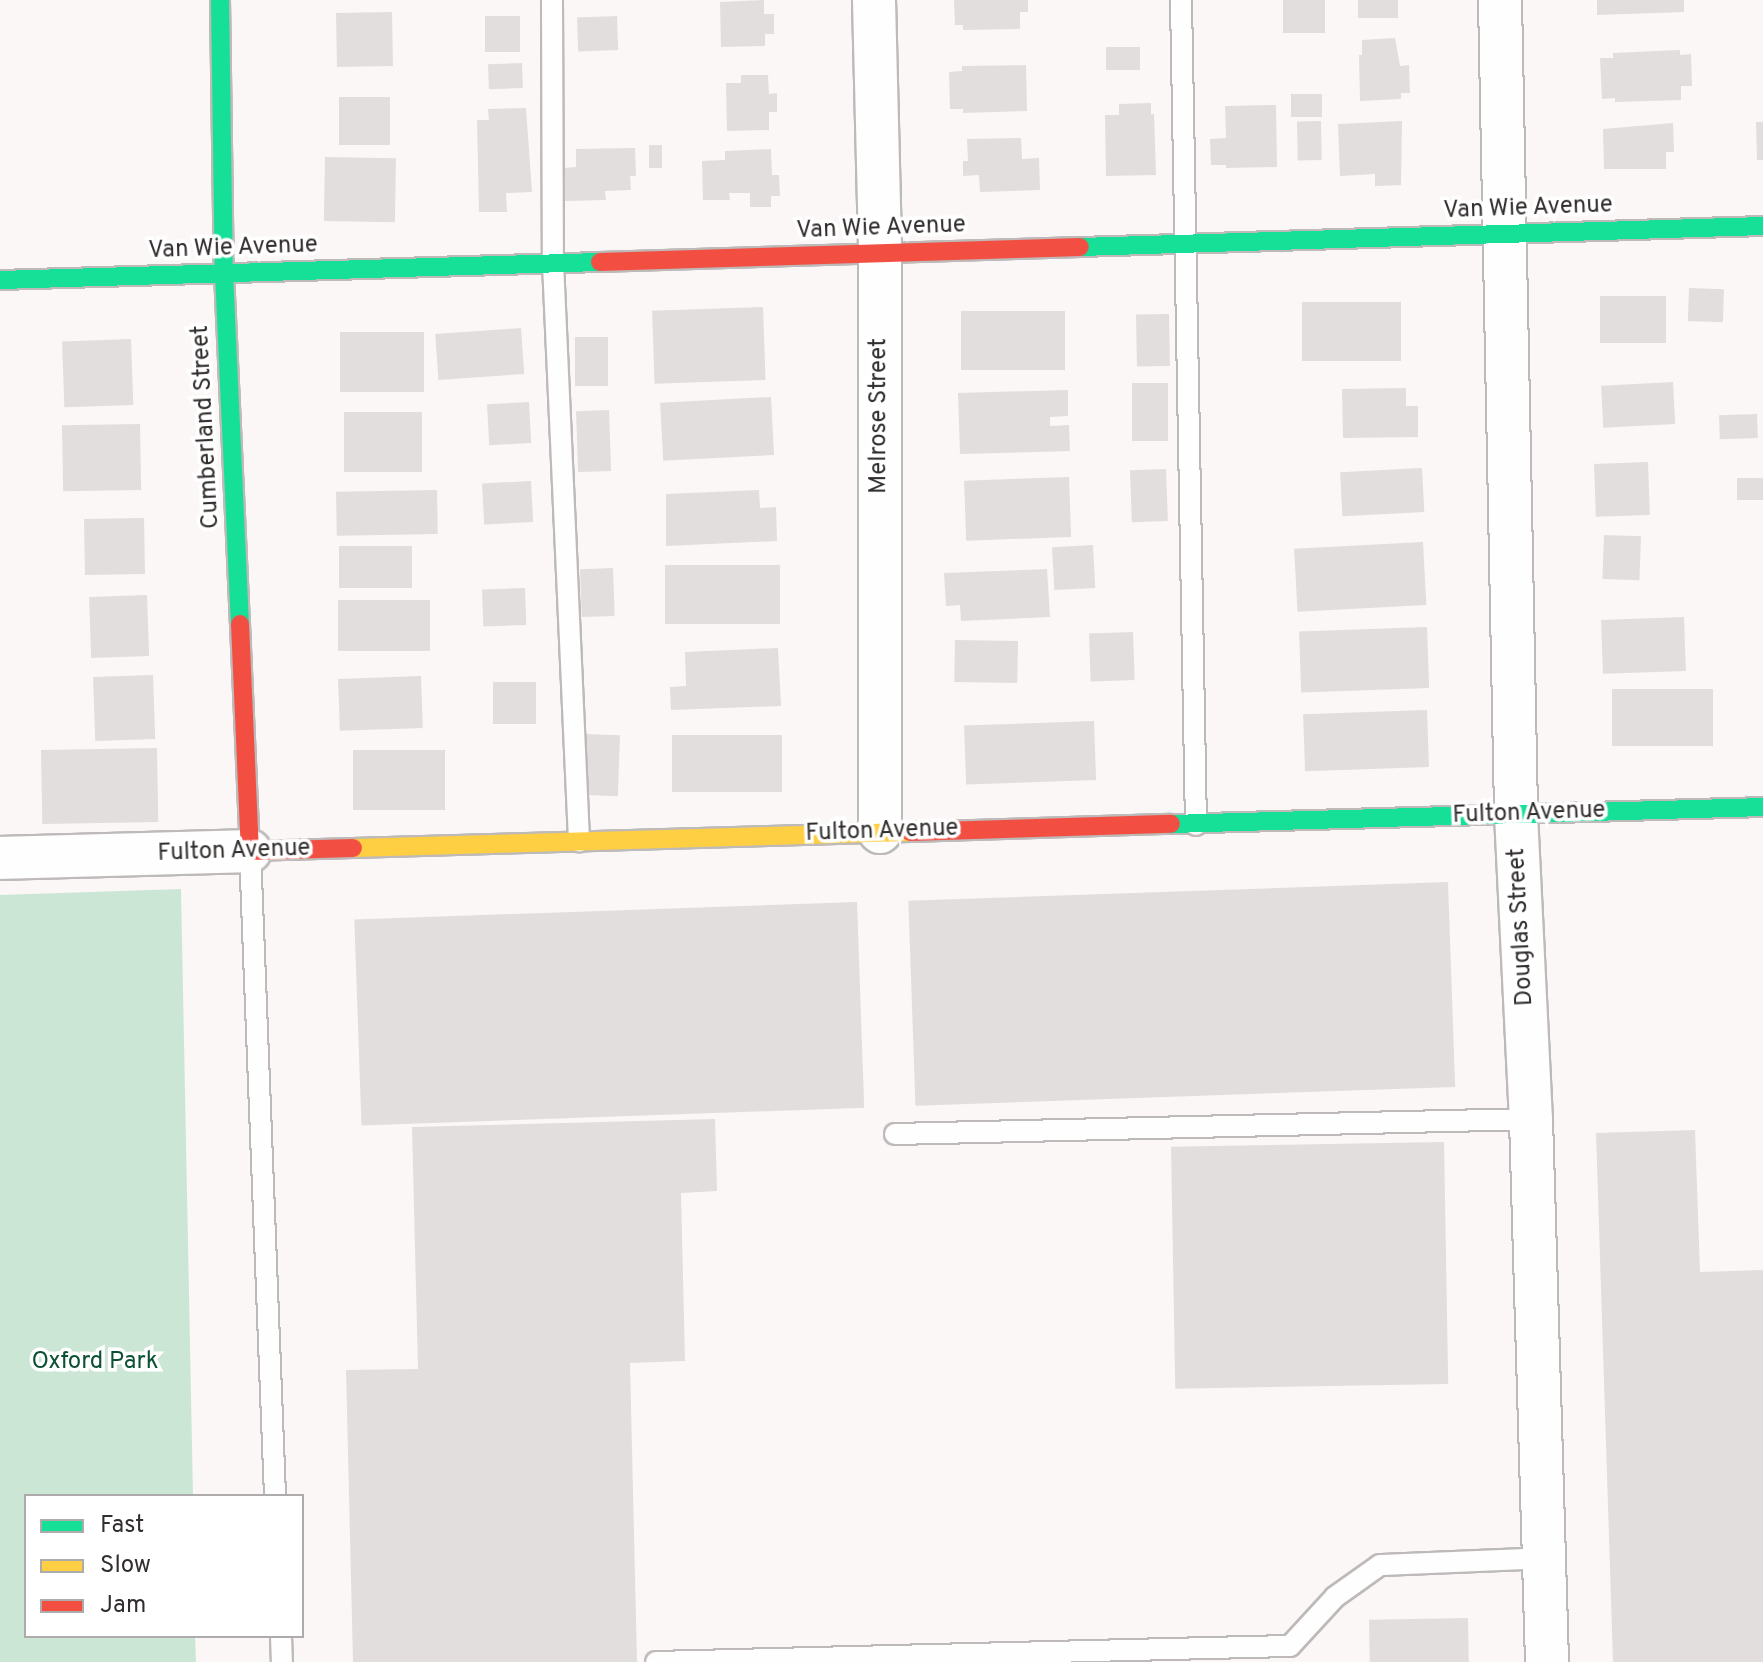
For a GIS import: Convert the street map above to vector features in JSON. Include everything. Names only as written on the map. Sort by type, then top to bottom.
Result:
[{"type":"street","name":"Cumberland Street","points":[[220,0],[224,273],[250,851]]},
{"type":"street","name":"Melrose Street","points":[[874,0],[880,253],[880,832]]},
{"type":"street","name":"Douglas Street","points":[[1500,0],[1507,234],[1516,814],[1531,1119],[1547,1662]]},
{"type":"street","name":"Van Wie Avenue","points":[[0,280],[1763,226]]},
{"type":"street","name":"Fulton Avenue","points":[[0,858],[1763,807]]},
{"type":"lane","points":[[552,0],[553,263],[579,841]]},
{"type":"lane","points":[[1181,0],[1188,243],[1196,825]]},
{"type":"lane","points":[[250,851],[275,1494]]},
{"type":"lane","points":[[895,1134],[1531,1119]]},
{"type":"lane","points":[[656,1662],[1290,1646],[1335,1597],[1380,1565],[1545,1558]]},
{"type":"lane","points":[[281,1638],[282,1662]]},
{"type":"green space","name":"Oxford Park","points":[[181,889],[193,1494],[24,1494],[24,1638],[195,1638],[196,1662],[0,1662],[0,895]]},
{"type":"building","points":[[764,0],[764,14],[774,14],[774,34],[765,34],[765,46],[721,47],[720,2]]},
{"type":"building","points":[[954,0],[1028,0],[1028,12],[1020,12],[1020,29],[963,30],[963,25],[955,25]]},
{"type":"building","points":[[1283,0],[1325,0],[1325,33],[1283,33]]},
{"type":"building","points":[[1358,0],[1398,0],[1398,18],[1358,18]]},
{"type":"building","points":[[1597,0],[1684,0],[1684,12],[1597,15]]},
{"type":"building","points":[[392,12],[393,66],[337,67],[336,13]]},
{"type":"building","points":[[485,16],[520,16],[520,52],[485,52]]},
{"type":"building","points":[[617,16],[618,50],[578,51],[577,17]]},
{"type":"building","points":[[1395,38],[1400,66],[1409,65],[1410,93],[1401,93],[1401,99],[1360,101],[1359,55],[1362,55],[1362,40]]},
{"type":"building","points":[[1106,47],[1140,47],[1140,70],[1106,70]]},
{"type":"building","points":[[1680,50],[1680,55],[1691,54],[1692,86],[1681,86],[1681,100],[1615,102],[1615,98],[1602,99],[1600,58],[1613,58],[1613,53]]},
{"type":"building","points":[[522,63],[523,88],[489,89],[488,64]]},
{"type":"building","points":[[1026,65],[1027,111],[963,113],[963,109],[950,109],[949,72],[962,71],[962,66]]},
{"type":"building","points":[[741,75],[768,75],[769,94],[777,93],[777,112],[769,112],[769,130],[727,131],[726,83],[741,83]]},
{"type":"building","points":[[1291,94],[1322,94],[1322,117],[1291,117]]},
{"type":"building","points":[[339,97],[390,97],[390,145],[339,145]]},
{"type":"building","points":[[1151,103],[1156,175],[1106,176],[1105,115],[1119,115],[1119,104]]},
{"type":"building","points":[[1276,105],[1277,167],[1226,168],[1226,165],[1211,165],[1210,139],[1226,138],[1225,106]]},
{"type":"building","points":[[526,108],[532,192],[506,193],[507,212],[479,212],[477,120],[489,120],[488,109]]},
{"type":"building","points":[[1297,121],[1321,121],[1322,160],[1298,160]]},
{"type":"building","points":[[1402,121],[1401,185],[1375,186],[1375,174],[1340,176],[1338,124]]},
{"type":"building","points":[[1756,122],[1763,122],[1763,160],[1757,160]]},
{"type":"building","points":[[1673,123],[1674,152],[1666,152],[1666,169],[1604,169],[1603,129]]},
{"type":"building","points":[[1021,138],[1022,159],[1039,158],[1040,190],[980,192],[979,175],[963,176],[963,161],[968,161],[967,139]]},
{"type":"building","points":[[649,145],[662,145],[662,168],[649,168]]},
{"type":"building","points":[[635,148],[636,176],[630,176],[631,190],[605,191],[606,200],[565,201],[564,168],[576,167],[576,149]]},
{"type":"building","points":[[771,149],[772,175],[779,175],[780,196],[771,196],[771,207],[750,207],[750,193],[729,193],[730,200],[703,200],[702,161],[725,160],[725,151]]},
{"type":"building","points":[[325,157],[396,158],[395,222],[324,221]]},
{"type":"building","points":[[1689,288],[1724,289],[1723,322],[1688,321]]},
{"type":"building","points":[[1600,296],[1666,296],[1666,343],[1600,343]]},
{"type":"building","points":[[1302,302],[1401,302],[1401,361],[1302,361]]},
{"type":"building","points":[[763,307],[766,380],[655,384],[652,311]]},
{"type":"building","points":[[961,311],[1065,311],[1065,370],[961,370]]},
{"type":"building","points":[[1169,314],[1170,366],[1137,367],[1136,315]]},
{"type":"building","points":[[521,328],[524,374],[438,380],[435,334]]},
{"type":"building","points":[[340,332],[424,332],[424,392],[340,392]]},
{"type":"building","points":[[575,337],[608,337],[608,386],[575,386]]},
{"type":"building","points":[[131,339],[133,405],[64,407],[62,341]]},
{"type":"building","points":[[1673,382],[1675,424],[1603,428],[1601,386]]},
{"type":"building","points":[[1132,383],[1168,383],[1168,441],[1132,441]]},
{"type":"building","points":[[1406,388],[1406,406],[1418,406],[1418,437],[1343,438],[1342,389]]},
{"type":"building","points":[[1068,390],[1068,416],[1050,417],[1050,426],[1069,425],[1070,451],[960,454],[958,393]]},
{"type":"building","points":[[771,397],[774,455],[663,461],[660,403]]},
{"type":"building","points":[[529,402],[531,443],[489,445],[487,404]]},
{"type":"building","points":[[609,410],[611,471],[578,472],[576,411]]},
{"type":"building","points":[[344,412],[422,412],[422,472],[344,472]]},
{"type":"building","points":[[1757,414],[1758,438],[1720,439],[1719,415]]},
{"type":"building","points":[[140,424],[141,490],[63,491],[62,425]]},
{"type":"building","points":[[1648,462],[1650,515],[1596,517],[1594,464]]},
{"type":"building","points":[[1422,468],[1424,512],[1342,516],[1340,472]]},
{"type":"building","points":[[1166,469],[1168,521],[1132,522],[1130,470]]},
{"type":"building","points":[[1069,477],[1071,537],[966,541],[964,481]]},
{"type":"building","points":[[1737,478],[1763,478],[1763,500],[1737,500]]},
{"type":"building","points":[[531,481],[533,522],[484,525],[482,484]]},
{"type":"building","points":[[437,490],[438,534],[337,536],[336,492]]},
{"type":"building","points":[[759,490],[760,508],[776,507],[777,541],[666,546],[666,494]]},
{"type":"building","points":[[144,518],[145,574],[85,575],[84,519]]},
{"type":"building","points":[[1604,535],[1641,536],[1639,580],[1602,579]]},
{"type":"building","points":[[1423,542],[1426,605],[1297,612],[1294,549]]},
{"type":"building","points":[[1093,545],[1095,588],[1054,590],[1052,547]]},
{"type":"building","points":[[339,546],[412,546],[412,588],[339,588]]},
{"type":"building","points":[[665,565],[780,565],[780,624],[665,624]]},
{"type":"building","points":[[613,568],[615,616],[582,617],[580,569]]},
{"type":"building","points":[[1047,569],[1050,617],[961,621],[960,605],[946,606],[944,573]]},
{"type":"building","points":[[525,588],[526,625],[483,626],[482,590]]},
{"type":"building","points":[[147,595],[149,656],[91,658],[89,597]]},
{"type":"building","points":[[338,600],[430,600],[430,651],[338,651]]},
{"type":"building","points":[[1684,617],[1686,671],[1603,674],[1601,620]]},
{"type":"building","points":[[1427,627],[1429,688],[1301,692],[1299,631]]},
{"type":"building","points":[[1133,632],[1135,680],[1091,682],[1089,634]]},
{"type":"building","points":[[955,640],[1018,641],[1017,683],[954,682]]},
{"type":"building","points":[[778,648],[781,706],[671,710],[670,687],[686,686],[685,652]]},
{"type":"building","points":[[153,675],[155,739],[95,741],[93,677]]},
{"type":"building","points":[[421,676],[423,728],[340,731],[338,679]]},
{"type":"building","points":[[493,682],[536,682],[536,724],[493,724]]},
{"type":"building","points":[[1612,689],[1713,689],[1713,746],[1612,746]]},
{"type":"building","points":[[1427,710],[1429,767],[1305,771],[1303,714]]},
{"type":"building","points":[[1094,721],[1096,780],[966,785],[964,726]]},
{"type":"building","points":[[586,734],[620,735],[618,796],[584,795]]},
{"type":"building","points":[[672,735],[782,735],[782,792],[672,792]]},
{"type":"building","points":[[157,748],[158,822],[42,824],[41,750]]},
{"type":"building","points":[[353,750],[445,750],[445,810],[353,810]]},
{"type":"building","points":[[1448,882],[1455,1087],[915,1106],[908,901]]},
{"type":"building","points":[[857,902],[864,1108],[361,1125],[354,920]]},
{"type":"building","points":[[715,1119],[717,1191],[681,1193],[685,1361],[630,1363],[637,1662],[353,1662],[346,1370],[418,1369],[412,1127]]},
{"type":"building","points":[[1695,1130],[1700,1272],[1763,1270],[1763,1662],[1613,1662],[1596,1133]]},
{"type":"building","points":[[1444,1142],[1448,1384],[1175,1389],[1171,1147]]},
{"type":"building","points":[[1468,1618],[1469,1662],[1370,1662],[1369,1620]]},
{"type":"traffic: fast","points":[[220,0],[224,273],[240,624]]},
{"type":"traffic: fast","points":[[1080,247],[1763,226]]},
{"type":"traffic: fast","points":[[0,280],[600,262]]},
{"type":"traffic: fast","points":[[1171,824],[1763,807]]},
{"type":"traffic: slow","points":[[353,848],[910,832]]},
{"type":"traffic: jam","points":[[600,262],[1080,247]]},
{"type":"traffic: jam","points":[[240,624],[250,851],[353,848]]},
{"type":"traffic: jam","points":[[910,832],[1171,824]]}]
